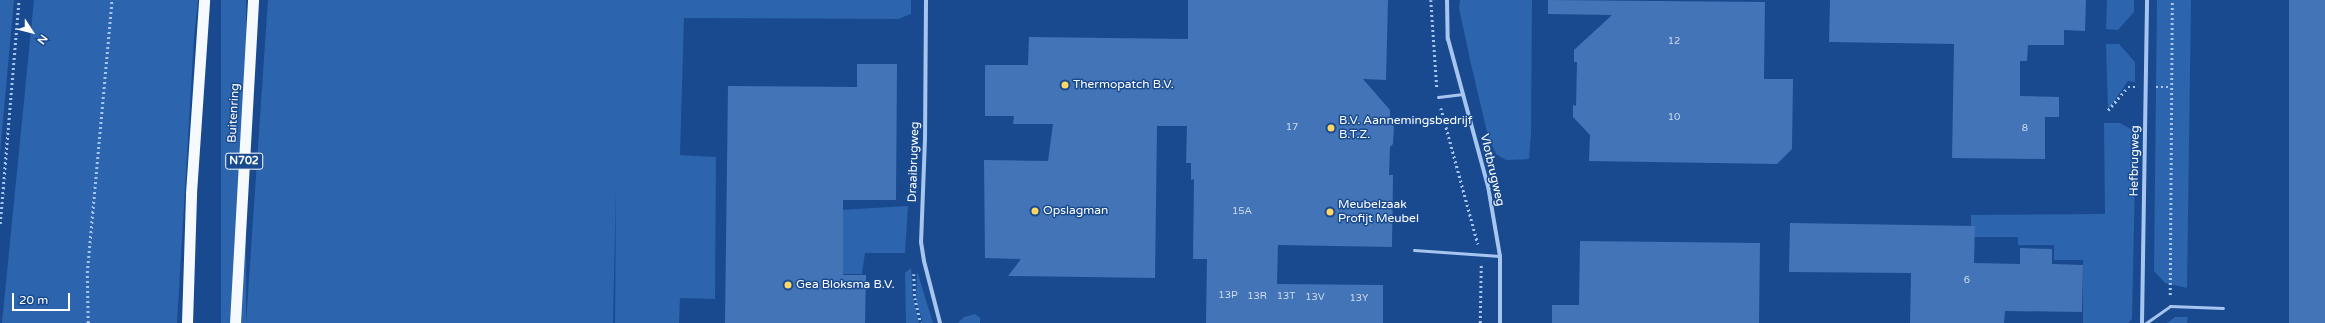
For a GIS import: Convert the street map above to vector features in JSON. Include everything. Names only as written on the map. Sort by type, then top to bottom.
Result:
[{"type":"highway","points":[[187,323],[190,194],[204,0]]},
{"type":"highway","name":"Buitenring","points":[[235,323],[253,0]]},
{"type":"street","name":"Draaibrugweg","points":[[926,0],[925,139],[922,242],[924,261],[940,323]]},
{"type":"street","name":"Vlotbrugweg","points":[[1446,0],[1448,39],[1488,186],[1500,256],[1500,323]]},
{"type":"street","name":"Hefbrugweg","points":[[2142,323],[2147,0]]},
{"type":"lane","points":[[1438,97],[1463,94]]},
{"type":"lane","points":[[1414,250],[1500,256]]},
{"type":"lane","points":[[2146,323],[2170,306],[2223,308]]},
{"type":"path","points":[[0,224],[19,0]]},
{"type":"path","points":[[88,323],[87,273],[112,0]]},
{"type":"path","points":[[1431,0],[1438,97],[1481,255],[1480,323]]},
{"type":"path","points":[[2170,306],[2172,0]]},
{"type":"path","points":[[914,268],[915,298],[921,323]]},
{"type":"shaded area","points":[[0,0],[14,0],[0,153]]},
{"type":"shaded area","points":[[34,0],[198,0],[194,37],[177,323],[2,323]]},
{"type":"shaded area","points":[[221,0],[246,0],[246,323],[221,323]]},
{"type":"shaded area","points":[[268,0],[911,0],[911,14],[898,19],[684,18],[680,155],[716,157],[715,299],[680,298],[679,323],[615,323],[616,188],[613,323],[246,323]]},
{"type":"shaded area","points":[[1460,0],[1532,0],[1531,134],[1529,159],[1506,160],[1496,154],[1488,136],[1459,8]]},
{"type":"shaded area","points":[[2107,0],[2134,0],[2134,12],[2118,30],[2106,29]]},
{"type":"shaded area","points":[[2157,0],[2191,0],[2187,288],[2165,283],[2154,271]]},
{"type":"shaded area","points":[[2106,44],[2119,44],[2135,62],[2135,82],[2128,81],[2108,110]]},
{"type":"shaded area","points":[[2104,123],[2120,123],[2136,132],[2132,319],[2128,323],[2083,323],[2083,260],[2054,260],[2054,245],[2018,245],[2018,237],[1971,237],[1971,215],[2105,214]]},
{"type":"shaded area","points":[[908,206],[905,253],[865,253],[862,274],[840,274],[839,210]]},
{"type":"shaded area","points":[[911,268],[913,298],[919,323],[906,323],[905,273]]},
{"type":"shaded area","points":[[917,273],[933,323],[923,323],[916,302]]},
{"type":"shaded area","points":[[975,314],[980,318],[980,323],[958,323],[964,317]]},
{"type":"shaded area","points":[[2175,317],[2188,317],[2187,323],[2167,323]]},
{"type":"building","points":[[1188,0],[1388,0],[1386,80],[1363,79],[1390,110],[1390,122],[1394,126],[1393,144],[1390,147],[1389,175],[1393,175],[1392,247],[1278,245],[1277,284],[1383,285],[1383,323],[1206,323],[1207,259],[1193,259],[1194,179],[1191,180],[1191,163],[1186,163],[1187,126],[1157,126],[1155,278],[1008,276],[1021,259],[985,258],[984,160],[1048,161],[1053,124],[1013,124],[1014,116],[985,116],[985,65],[1028,65],[1029,37],[1188,39]]},
{"type":"building","points":[[1548,0],[1765,2],[1764,79],[1793,79],[1792,149],[1777,164],[1589,161],[1590,135],[1573,117],[1573,105],[1576,106],[1577,62],[1574,62],[1574,50],[1612,15],[1548,14]]},
{"type":"building","points":[[1830,0],[2086,0],[2085,31],[2064,30],[2064,45],[2028,45],[2027,61],[2020,61],[2020,96],[2059,97],[2059,117],[2045,117],[2045,159],[1952,158],[1954,44],[1829,42]]},
{"type":"building","points":[[2289,0],[2325,0],[2325,323],[2289,323]]},
{"type":"building","points":[[857,64],[897,64],[896,200],[843,200],[843,275],[866,275],[865,323],[725,323],[728,86],[857,87]]},
{"type":"building","points":[[1790,223],[1975,226],[1974,263],[2020,264],[2020,248],[2052,249],[2052,264],[2083,265],[2082,312],[2005,311],[2004,323],[1910,323],[1911,273],[1789,272]]},
{"type":"building","points":[[1580,241],[1760,243],[1759,323],[1552,323],[1552,305],[1579,305]]},
{"type":"place","name":"Thermopatch B.V.","points":[[1065,85]]},
{"type":"place","name":"B.V. Aannemingsbedrijf B.T.Z.","points":[[1331,128]]},
{"type":"place","name":"Opslagman","points":[[1035,211]]},
{"type":"place","name":"Meubelzaak Profijt Meubel","points":[[1330,212]]},
{"type":"place","name":"Gea Bloksma B.V.","points":[[788,285]]}]
